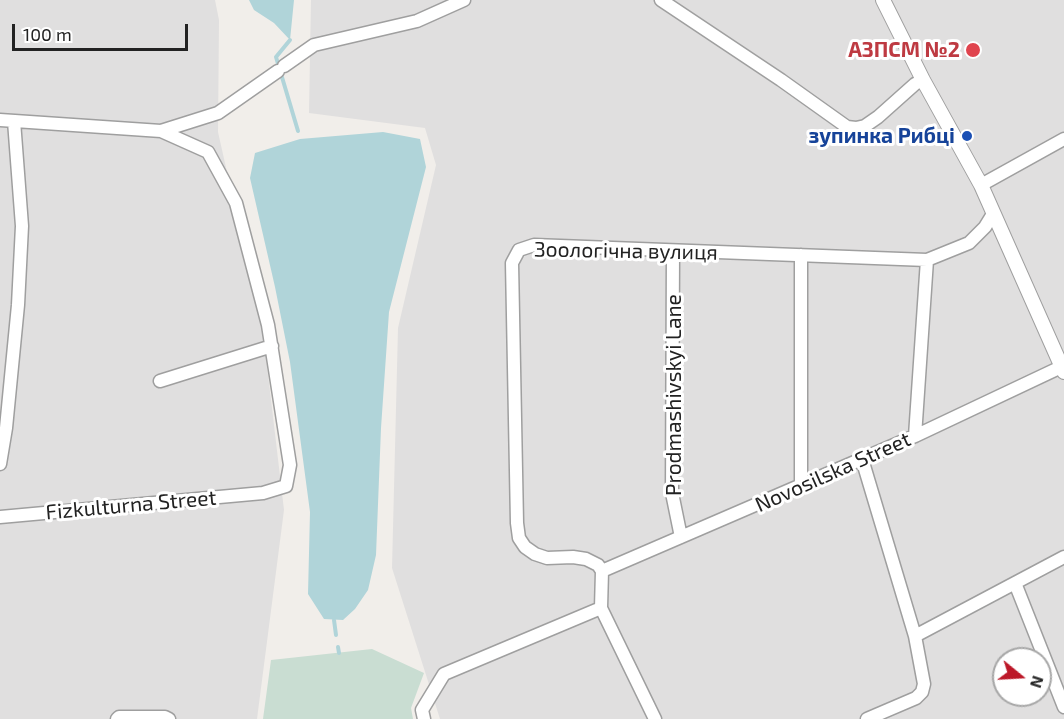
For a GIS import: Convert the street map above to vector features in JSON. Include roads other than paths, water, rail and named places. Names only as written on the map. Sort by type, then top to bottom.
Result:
[{"type":"street","points":[[0,120],[161,130],[218,113],[314,45],[417,21],[464,0]]},
{"type":"street","points":[[661,0],[847,127],[865,126],[915,84],[923,80]]},
{"type":"street","points":[[883,0],[923,80],[981,185],[1063,369]]},
{"type":"street","points":[[0,464],[6,428],[18,305],[22,226],[14,121]]},
{"type":"street","points":[[160,381],[272,346],[236,203],[208,152],[161,130]]},
{"type":"street","points":[[981,185],[1064,139]]},
{"type":"street","name":"Зоологічна вулиця","points":[[602,571],[598,565],[586,559],[547,558],[536,554],[525,547],[519,538],[512,263],[519,250],[534,244],[927,260],[969,243],[993,214]]},
{"type":"street","name":"Prodmashivskyi Lane","points":[[674,251],[672,493],[681,537]]},
{"type":"street","points":[[801,255],[801,486]]},
{"type":"street","points":[[915,436],[927,260]]},
{"type":"street","name":"Fizkulturna Street","points":[[0,517],[263,493],[285,486],[290,465],[272,346]]},
{"type":"street","name":"Novosilska Street","points":[[602,571],[801,486],[1063,369]]},
{"type":"street","points":[[862,459],[915,636],[923,680],[922,692],[913,700],[867,719]]},
{"type":"street","points":[[915,636],[1064,557]]},
{"type":"street","points":[[602,571],[601,608],[655,719]]},
{"type":"street","points":[[1015,583],[1064,707]]},
{"type":"street","points":[[424,719],[422,710],[444,674],[601,608]]},
{"type":"street","points":[[117,719],[119,717],[165,717],[169,719]]},
{"type":"water","points":[[249,0],[294,0],[290,40],[274,23],[254,10]]},
{"type":"water","points":[[383,132],[420,139],[426,167],[389,312],[376,555],[368,590],[355,609],[343,620],[324,619],[308,594],[310,512],[290,362],[250,178],[255,153],[300,139]]},
{"type":"waterway","points":[[290,40],[276,57],[298,131]]},
{"type":"waterway","points":[[334,620],[336,635]]},
{"type":"waterway","points":[[338,647],[339,653]]},
{"type":"place","name":"АЗПСМ №2","points":[[973,50]]},
{"type":"place","name":"зупинка Рибці","points":[[967,136]]}]
